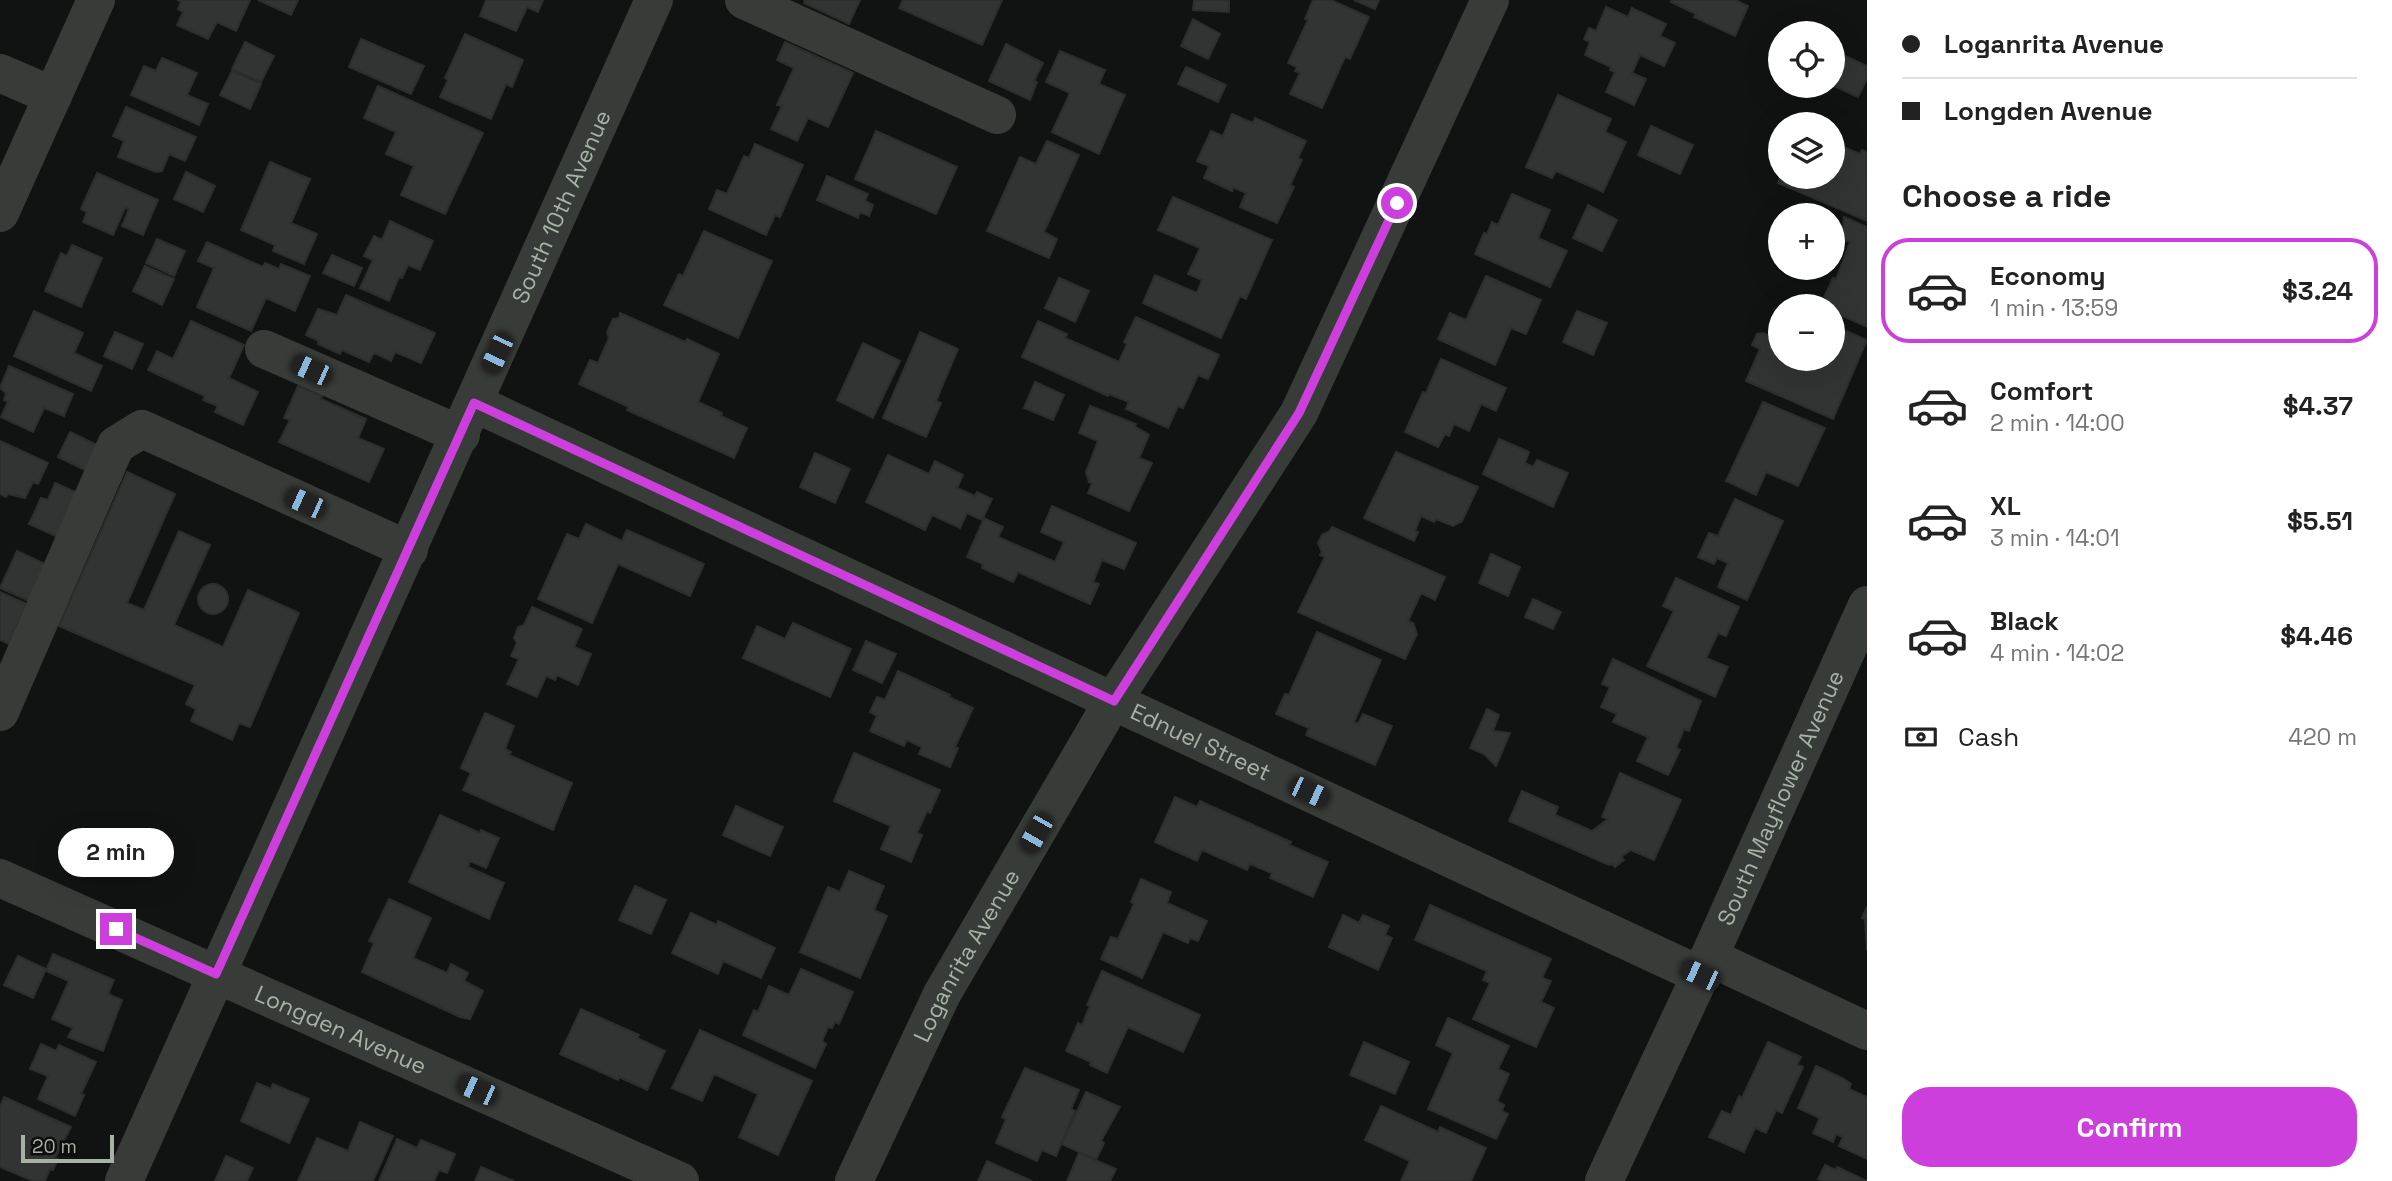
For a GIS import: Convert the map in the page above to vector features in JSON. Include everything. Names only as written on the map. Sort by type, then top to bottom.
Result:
[{"type":"street","points":[[0,213],[96,0]]},
{"type":"street","name":"South 10th Avenue","points":[[124,1181],[654,0]]},
{"type":"street","points":[[744,0],[997,115]]},
{"type":"street","name":"Loganrita Avenue","points":[[854,1181],[942,994],[1114,701],[1299,413],[1490,0]]},
{"type":"street","points":[[0,73],[53,96]]},
{"type":"street","name":"Ednuel Street","points":[[264,349],[467,419],[1114,701],[1704,966],[1867,1031]]},
{"type":"street","points":[[0,712],[116,445],[142,429],[409,550]]},
{"type":"street","name":"South Mayflower Avenue","points":[[1604,1181],[1867,605]]},
{"type":"street","name":"Longden Avenue","points":[[0,877],[216,974],[620,1169],[680,1181]]},
{"type":"building","points":[[178,0],[250,0],[236,31],[217,22],[208,39],[177,25],[183,12],[178,9],[181,2]]},
{"type":"building","points":[[258,0],[298,0],[291,15]]},
{"type":"building","points":[[486,0],[543,0],[538,12],[527,7],[516,31],[480,16]]},
{"type":"building","points":[[805,0],[860,0],[849,24],[804,3]]},
{"type":"building","points":[[903,0],[1002,0],[982,45],[899,8]]},
{"type":"building","points":[[1194,0],[1229,0],[1229,12],[1193,10]]},
{"type":"building","points":[[1313,0],[1331,0],[1369,17],[1350,59],[1345,57],[1322,108],[1290,94],[1300,73],[1295,71],[1297,67],[1288,63],[1308,20],[1305,19]]},
{"type":"building","points":[[1354,0],[1379,0],[1375,9]]},
{"type":"building","points":[[1735,0],[1748,6],[1735,36],[1694,17],[1696,14],[1671,2]]},
{"type":"building","points":[[1606,7],[1628,17],[1632,8],[1666,24],[1660,36],[1675,43],[1664,66],[1640,55],[1632,73],[1646,79],[1634,105],[1606,92],[1615,72],[1610,70],[1611,67],[1585,55],[1590,42],[1584,39],[1589,28],[1596,31]]},
{"type":"building","points":[[1193,19],[1220,34],[1208,59],[1181,46]]},
{"type":"building","points":[[465,34],[523,60],[512,87],[506,84],[491,119],[440,97],[448,80],[445,78]]},
{"type":"building","points":[[361,39],[424,66],[411,94],[349,67]]},
{"type":"building","points":[[245,42],[274,56],[261,82],[232,69]]},
{"type":"building","points":[[785,42],[853,73],[828,127],[808,118],[797,141],[771,129],[782,106],[777,105],[794,68],[777,60]]},
{"type":"building","points":[[1006,44],[1043,63],[1034,81],[1037,82],[1030,100],[989,81]]},
{"type":"building","points":[[1060,51],[1105,70],[1099,84],[1125,95],[1099,154],[1052,132],[1070,93],[1046,82]]},
{"type":"building","points":[[1845,56],[1867,66],[1867,79],[1858,97],[1845,91]]},
{"type":"building","points":[[162,58],[197,73],[187,95],[208,104],[199,125],[131,95],[144,66],[156,71]]},
{"type":"building","points":[[1186,67],[1226,85],[1218,102],[1178,84]]},
{"type":"building","points":[[232,71],[261,84],[250,109],[220,95]]},
{"type":"building","points":[[378,86],[483,133],[445,214],[401,195],[414,166],[386,154],[396,132],[364,118]]},
{"type":"building","points":[[1558,95],[1611,119],[1605,132],[1626,142],[1603,192],[1556,171],[1552,178],[1526,167]]},
{"type":"building","points":[[126,107],[196,137],[185,161],[169,154],[162,171],[156,172],[118,157],[124,141],[113,136]]},
{"type":"building","points":[[1232,114],[1253,123],[1255,118],[1306,141],[1298,158],[1302,160],[1290,185],[1294,187],[1277,223],[1240,207],[1246,193],[1233,187],[1232,191],[1204,178],[1209,166],[1197,161],[1211,131],[1223,136]]},
{"type":"building","points":[[1651,126],[1693,145],[1680,174],[1638,155]]},
{"type":"building","points":[[876,131],[957,167],[936,214],[855,179]]},
{"type":"building","points":[[1047,141],[1079,155],[1044,232],[1057,239],[1049,258],[987,231],[1020,157],[1036,164]]},
{"type":"building","points":[[755,144],[803,165],[780,217],[775,215],[766,235],[709,209],[717,190],[727,194],[744,156],[749,158]]},
{"type":"building","points":[[1845,148],[1860,154],[1862,150],[1867,152],[1867,221],[1845,212],[1845,203],[1825,203],[1792,189],[1845,189]]},
{"type":"building","points":[[270,162],[310,179],[291,223],[317,234],[304,264],[273,251],[275,245],[241,230]]},
{"type":"building","points":[[186,172],[215,186],[203,212],[174,199]]},
{"type":"building","points":[[97,173],[158,200],[143,235],[122,226],[129,209],[125,208],[113,235],[83,222],[87,212],[81,209]]},
{"type":"building","points":[[827,176],[868,194],[865,201],[873,205],[869,216],[860,212],[858,218],[817,200]]},
{"type":"building","points":[[1512,194],[1550,210],[1538,238],[1567,251],[1550,287],[1475,254],[1492,222],[1498,225]]},
{"type":"building","points":[[1173,197],[1272,240],[1246,299],[1240,296],[1221,338],[1143,303],[1155,275],[1197,293],[1202,280],[1188,274],[1200,248],[1158,230]]},
{"type":"building","points":[[1588,205],[1617,220],[1602,251],[1573,238]]},
{"type":"building","points":[[1845,217],[1867,227],[1867,327],[1845,317],[1845,294],[1826,294],[1832,280],[1845,280],[1845,255],[1850,242],[1845,240]]},
{"type":"building","points":[[390,221],[433,241],[420,270],[408,265],[402,278],[399,277],[389,301],[360,288],[373,260],[364,256],[374,236],[382,240]]},
{"type":"building","points":[[704,231],[772,261],[738,338],[664,305],[679,274],[683,276]]},
{"type":"building","points":[[157,239],[185,251],[174,276],[146,263]]},
{"type":"building","points":[[207,242],[263,267],[265,263],[279,269],[281,264],[310,276],[295,311],[266,298],[251,331],[197,307],[214,268],[198,261]]},
{"type":"building","points":[[72,245],[102,258],[81,307],[45,291],[61,253],[67,256]]},
{"type":"building","points":[[332,255],[362,268],[354,286],[323,273]]},
{"type":"building","points":[[145,266],[174,279],[162,305],[133,291]]},
{"type":"building","points":[[1486,276],[1541,300],[1526,334],[1511,328],[1495,365],[1438,339],[1450,313],[1466,320]]},
{"type":"building","points":[[1059,278],[1089,291],[1075,322],[1045,308]]},
{"type":"building","points":[[346,295],[435,333],[421,363],[395,352],[391,361],[374,353],[369,362],[342,350],[340,354],[306,335],[318,309],[337,315]]},
{"type":"building","points":[[34,311],[83,333],[74,353],[102,366],[91,391],[14,356]]},
{"type":"building","points":[[1577,311],[1607,323],[1593,355],[1563,342]]},
{"type":"building","points":[[620,313],[719,354],[698,402],[747,428],[734,458],[627,410],[629,407],[579,384],[590,360],[598,363],[609,338],[607,332],[613,319],[619,318]]},
{"type":"building","points":[[1136,317],[1219,355],[1208,379],[1198,375],[1183,408],[1178,406],[1168,428],[1126,409],[1129,402],[1109,394],[1108,396],[1022,357],[1038,321],[1067,334],[1065,338],[1119,362],[1127,344],[1124,342]]},
{"type":"building","points":[[191,321],[244,345],[229,378],[258,392],[243,425],[215,412],[218,406],[203,400],[205,396],[148,370],[157,351],[173,359]]},
{"type":"building","points":[[1845,331],[1867,340],[1833,419],[1746,381],[1760,349],[1752,345],[1757,334],[1768,335],[1768,371],[1845,371]]},
{"type":"building","points":[[115,332],[143,344],[132,369],[104,356]]},
{"type":"building","points":[[920,332],[958,349],[936,401],[941,403],[926,437],[883,418]]},
{"type":"building","points":[[863,343],[900,361],[873,418],[837,400]]},
{"type":"building","points":[[1441,359],[1506,388],[1496,411],[1481,404],[1469,431],[1454,424],[1449,436],[1445,434],[1438,447],[1405,432]]},
{"type":"building","points":[[9,366],[73,394],[64,416],[44,408],[33,432],[1,417],[8,402],[4,400],[6,393],[0,388]]},
{"type":"building","points":[[1035,382],[1064,395],[1053,420],[1024,408]]},
{"type":"building","points":[[298,386],[366,419],[358,438],[384,449],[369,482],[279,442],[290,420],[284,418]]},
{"type":"building","points":[[1763,402],[1825,428],[1798,486],[1766,472],[1756,495],[1726,481]]},
{"type":"building","points":[[1090,406],[1136,424],[1134,426],[1149,435],[1139,458],[1152,463],[1129,511],[1088,493],[1092,483],[1089,482],[1086,472],[1098,441],[1079,433]]},
{"type":"building","points":[[70,432],[99,446],[87,471],[58,457]]},
{"type":"building","points":[[1499,439],[1529,452],[1525,463],[1533,467],[1537,460],[1568,473],[1553,507],[1483,474]]},
{"type":"building","points":[[0,441],[48,463],[38,484],[33,482],[25,498],[0,494]]},
{"type":"building","points":[[1396,452],[1478,487],[1462,521],[1453,526],[1421,516],[1414,541],[1364,518]]},
{"type":"building","points":[[815,453],[850,469],[835,503],[800,487]]},
{"type":"building","points":[[888,455],[929,474],[935,461],[963,475],[957,488],[975,496],[977,492],[992,499],[982,520],[967,513],[960,528],[932,515],[925,530],[866,502]]},
{"type":"building","points":[[127,472],[175,494],[127,603],[144,610],[179,531],[210,545],[174,625],[223,647],[248,590],[299,613],[250,727],[239,723],[232,740],[191,721],[196,709],[186,704],[195,685],[59,626]]},
{"type":"building","points":[[55,483],[78,493],[58,537],[29,524],[41,498],[48,500]]},
{"type":"building","points":[[1735,499],[1783,521],[1747,600],[1718,587],[1728,563],[1717,558],[1714,564],[1698,557],[1709,533],[1718,536]]},
{"type":"building","points":[[1052,506],[1136,543],[1124,569],[1102,560],[1093,582],[1099,584],[1090,604],[1018,572],[1013,582],[982,568],[983,564],[967,557],[984,518],[1003,527],[998,537],[1055,562],[1064,542],[1041,532]]},
{"type":"building","points":[[586,524],[622,541],[627,530],[704,564],[690,596],[618,564],[592,623],[538,599],[567,534],[579,539]]},
{"type":"building","points":[[1332,527],[1445,577],[1435,600],[1421,593],[1408,621],[1413,623],[1417,634],[1405,659],[1298,612],[1325,557],[1320,555],[1322,552],[1318,543],[1322,535]]},
{"type":"building","points":[[17,551],[45,564],[29,601],[0,588]]},
{"type":"building","points":[[1491,554],[1520,567],[1508,596],[1479,583]]},
{"type":"building","points":[[1676,578],[1739,607],[1726,636],[1718,633],[1706,658],[1728,667],[1715,697],[1647,666],[1674,611],[1663,606]]},
{"type":"building","points":[[213,584],[224,588],[228,599],[224,610],[213,614],[202,610],[198,599],[202,588]]},
{"type":"building","points":[[0,592],[27,604],[9,644],[0,640]]},
{"type":"building","points":[[1533,599],[1561,612],[1553,629],[1525,617]]},
{"type":"building","points":[[532,607],[582,629],[574,647],[591,654],[578,685],[557,675],[555,680],[546,676],[537,697],[507,684],[519,659],[511,656],[517,643],[514,638],[518,627],[524,625]]},
{"type":"building","points":[[793,623],[851,649],[830,697],[743,658],[757,626],[785,639]]},
{"type":"building","points":[[1317,632],[1381,660],[1354,722],[1358,724],[1363,714],[1392,726],[1375,765],[1306,735],[1309,728],[1276,714],[1285,694],[1289,695]]},
{"type":"building","points":[[866,641],[896,654],[882,683],[853,670]]},
{"type":"building","points":[[1613,659],[1701,701],[1689,731],[1684,729],[1676,748],[1680,750],[1668,775],[1637,761],[1648,737],[1613,722],[1617,714],[1601,707],[1610,687],[1602,684]]},
{"type":"building","points":[[898,671],[973,708],[955,747],[958,748],[950,767],[919,754],[922,747],[907,740],[904,746],[870,731],[877,716],[870,712],[877,697],[885,700]]},
{"type":"building","points":[[1487,709],[1499,715],[1493,731],[1510,733],[1496,766],[1484,754],[1470,748]]},
{"type":"building","points":[[485,713],[514,726],[505,749],[511,752],[509,755],[572,783],[553,830],[463,790],[471,773],[461,768]]},
{"type":"building","points":[[854,753],[940,790],[917,833],[922,835],[911,862],[881,849],[891,826],[834,801]]},
{"type":"building","points":[[1620,773],[1681,800],[1654,860],[1631,850],[1621,857],[1624,860],[1615,867],[1509,821],[1522,791],[1558,807],[1555,815],[1592,831],[1608,819],[1602,817]]},
{"type":"building","points":[[1175,797],[1197,807],[1200,801],[1291,842],[1289,845],[1328,862],[1313,897],[1270,878],[1272,873],[1250,864],[1247,870],[1202,850],[1197,861],[1155,842]]},
{"type":"building","points":[[736,806],[783,827],[770,856],[723,835]]},
{"type":"building","points":[[440,815],[480,833],[481,830],[499,838],[486,868],[470,861],[468,867],[504,883],[489,919],[409,882]]},
{"type":"building","points":[[849,871],[884,886],[874,910],[887,916],[860,978],[800,952],[828,887],[840,892]]},
{"type":"building","points":[[1141,879],[1171,892],[1167,903],[1207,921],[1198,941],[1190,938],[1188,943],[1163,932],[1142,978],[1101,959],[1111,937],[1118,939],[1134,904],[1131,902]]},
{"type":"building","points":[[635,886],[666,900],[651,934],[619,920]]},
{"type":"building","points":[[389,899],[431,918],[413,958],[447,973],[451,964],[468,973],[464,981],[483,991],[470,1019],[460,1017],[362,972],[374,943],[369,941]]},
{"type":"building","points":[[1430,905],[1551,959],[1542,978],[1551,981],[1541,1002],[1554,1008],[1536,1047],[1473,1019],[1490,983],[1483,980],[1487,971],[1415,940]]},
{"type":"building","points":[[1867,907],[1867,950],[1865,919],[1862,918]]},
{"type":"building","points":[[691,913],[717,925],[718,921],[775,948],[761,978],[723,961],[718,974],[672,953]]},
{"type":"building","points":[[1343,915],[1359,923],[1363,915],[1389,926],[1385,935],[1392,938],[1378,970],[1329,947]]},
{"type":"building","points":[[53,954],[114,980],[108,994],[122,1000],[103,1051],[68,1037],[73,1028],[52,1019],[69,981],[46,971]]},
{"type":"building","points":[[18,956],[46,969],[33,998],[4,985]]},
{"type":"building","points":[[801,969],[853,992],[839,1024],[835,1022],[832,1028],[828,1027],[822,1041],[826,1044],[815,1068],[743,1035],[754,1010],[758,1012],[769,986],[789,995]]},
{"type":"building","points":[[1102,971],[1200,1015],[1183,1052],[1128,1027],[1107,1073],[1090,1065],[1091,1062],[1066,1051],[1078,1023],[1082,1025],[1090,1006],[1087,1005]]},
{"type":"building","points":[[581,1009],[639,1035],[637,1038],[665,1051],[647,1090],[560,1054]]},
{"type":"building","points":[[1448,1018],[1509,1046],[1498,1069],[1509,1074],[1497,1101],[1504,1105],[1502,1111],[1508,1114],[1496,1139],[1428,1109],[1453,1053],[1436,1045]]},
{"type":"building","points":[[700,1030],[812,1081],[778,1155],[739,1137],[758,1094],[714,1074],[702,1101],[672,1088]]},
{"type":"building","points":[[1364,1042],[1409,1062],[1395,1094],[1350,1075]]},
{"type":"building","points":[[1768,1042],[1801,1057],[1797,1065],[1803,1067],[1782,1113],[1776,1110],[1766,1133],[1755,1128],[1744,1152],[1709,1137],[1722,1111],[1731,1115],[1739,1096],[1742,1098]]},
{"type":"building","points":[[41,1044],[56,1051],[59,1045],[96,1062],[81,1094],[84,1095],[75,1116],[38,1099],[48,1076],[30,1069]]},
{"type":"building","points":[[1816,1066],[1842,1078],[1851,1084],[1849,1089],[1867,1097],[1867,1159],[1839,1146],[1843,1137],[1836,1134],[1833,1142],[1813,1133],[1820,1118],[1798,1108]]},
{"type":"building","points":[[1025,1068],[1079,1090],[1071,1109],[1075,1111],[1056,1156],[1042,1150],[1037,1161],[996,1143],[1006,1119],[1002,1117]]},
{"type":"building","points":[[257,1083],[271,1089],[273,1084],[309,1099],[289,1143],[241,1121]]},
{"type":"building","points":[[1086,1092],[1120,1107],[1101,1141],[1104,1143],[1096,1160],[1062,1144]]},
{"type":"building","points":[[4,1097],[71,1127],[55,1158],[58,1159],[53,1170],[50,1169],[45,1181],[33,1181],[0,1167],[0,1107]]},
{"type":"building","points":[[1381,1106],[1438,1132],[1440,1127],[1486,1148],[1471,1181],[1401,1181],[1410,1161],[1365,1140]]},
{"type":"building","points":[[360,1122],[393,1136],[373,1181],[298,1181],[317,1138],[348,1151]]},
{"type":"building","points":[[397,1139],[417,1148],[421,1140],[455,1154],[447,1173],[439,1170],[434,1181],[379,1181]]},
{"type":"building","points":[[1079,1153],[1116,1169],[1110,1181],[1067,1181]]},
{"type":"building","points":[[226,1156],[253,1168],[247,1181],[215,1181]]},
{"type":"building","points":[[987,1161],[1032,1181],[978,1181]]},
{"type":"building","points":[[1825,1165],[1836,1170],[1837,1167],[1867,1181],[1818,1179]]},
{"type":"building","points":[[481,1167],[514,1181],[475,1181]]},
{"type":"route","points":[[116,929],[216,974],[474,403],[1114,701],[1299,413],[1397,203]]}]
